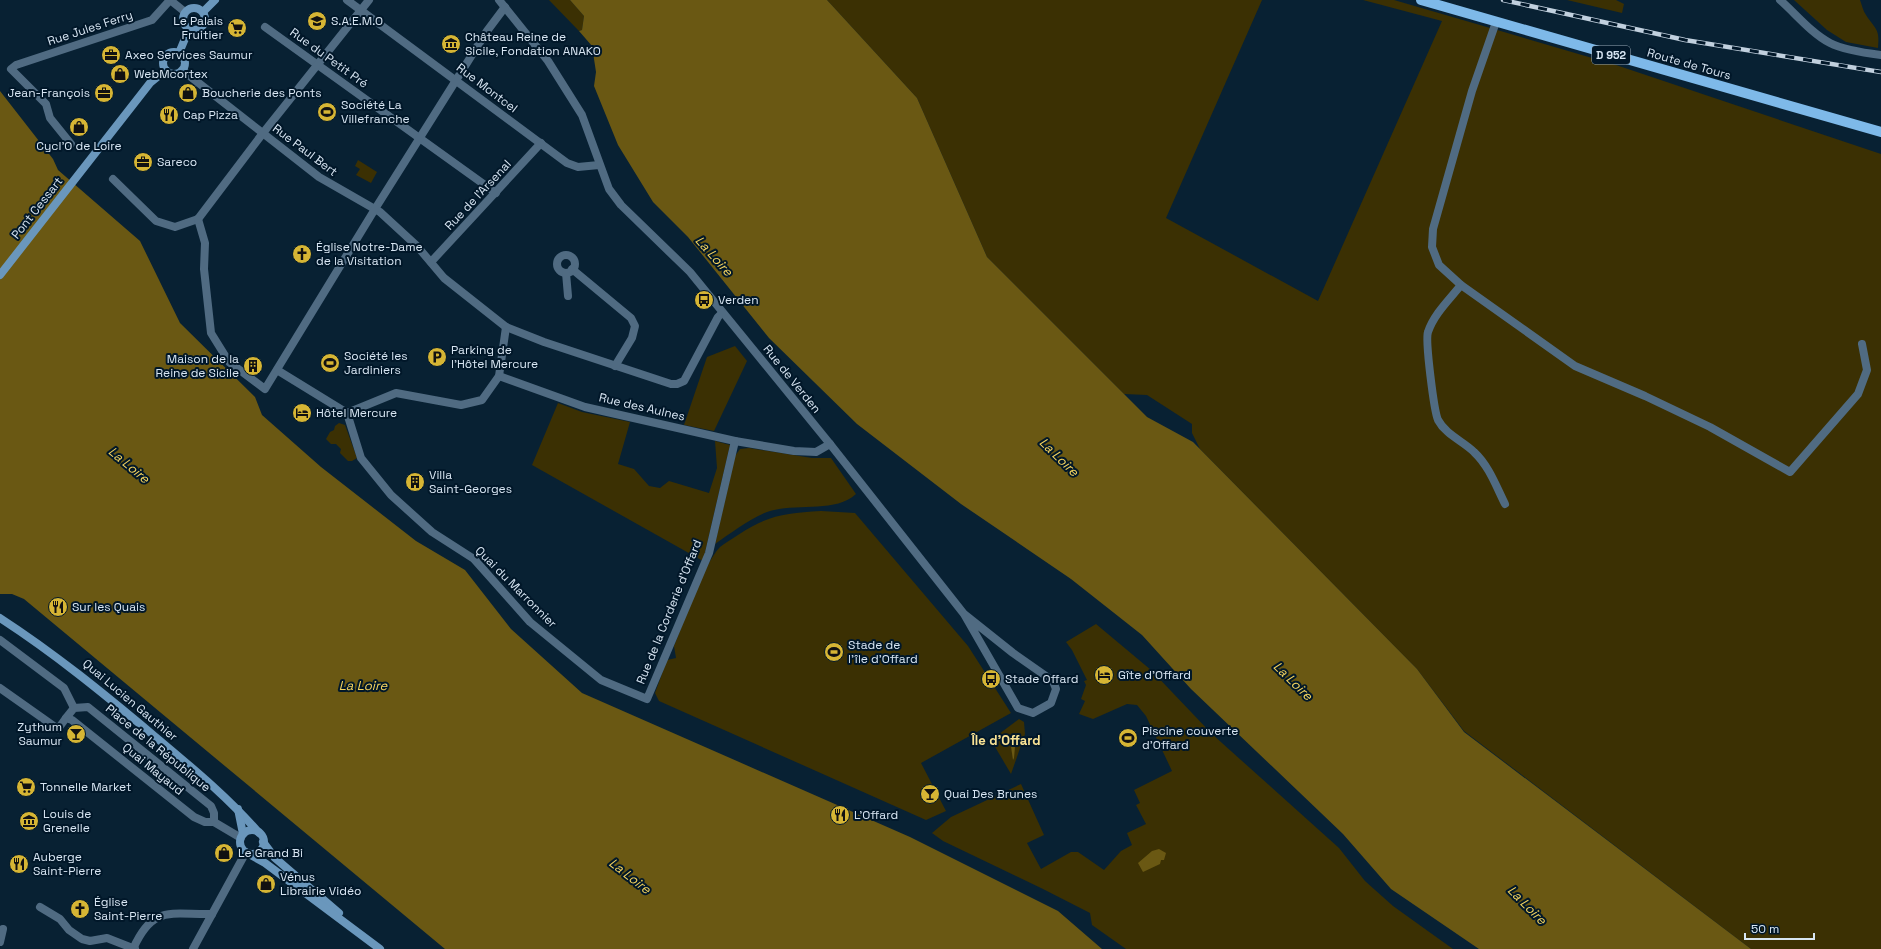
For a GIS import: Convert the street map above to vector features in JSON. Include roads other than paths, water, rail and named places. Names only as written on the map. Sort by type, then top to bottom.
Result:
[{"type":"main road","points":[[203,12],[215,0]]},
{"type":"main road","name":"Route de Tours","points":[[1421,0],[1881,132]]},
{"type":"main road","points":[[194,8],[203,12],[205,20],[201,27],[193,30],[189,29],[184,24],[185,12],[194,8]]},
{"type":"main road","points":[[179,53],[189,29]]},
{"type":"main road","points":[[172,52],[179,53],[185,61],[182,70],[174,74],[166,70],[163,63],[166,56],[172,52]]},
{"type":"main road","name":"Pont Cessart","points":[[0,275],[150,83],[166,70]]},
{"type":"main road","name":"Quai Lucien Gauthier","points":[[0,618],[50,651],[82,675],[238,809],[259,833]]},
{"type":"main road","points":[[238,809],[242,836],[240,845],[247,853],[265,863],[375,947]]},
{"type":"main road","points":[[242,836],[249,831],[259,833],[274,858],[375,947]]},
{"type":"main road","points":[[247,853],[259,851],[264,842]]},
{"type":"street","points":[[170,0],[185,12]]},
{"type":"street","name":"Rue Jules Ferry","points":[[71,144],[50,118],[46,104],[11,69],[16,65],[152,20],[170,0]]},
{"type":"street","name":"Rue Montcel","points":[[347,0],[457,80],[567,163],[578,167],[599,165]]},
{"type":"street","points":[[113,179],[156,220],[175,226],[198,219],[263,133],[369,0]]},
{"type":"street","name":"Rue de Verden","points":[[499,0],[548,61],[582,115],[609,189],[621,205],[690,272],[830,444],[964,614]]},
{"type":"street","points":[[1780,0],[1812,30],[1830,43],[1848,49],[1881,56]]},
{"type":"street","points":[[198,219],[205,243],[204,269],[211,333],[229,362],[265,389],[374,209],[487,31],[505,7]]},
{"type":"street","points":[[1496,22],[1472,91],[1433,229],[1432,247],[1439,265],[1461,285],[1575,366],[1646,396],[1710,427],[1790,472],[1858,394],[1867,370],[1862,344]]},
{"type":"street","name":"Rue du Petit Pré","points":[[265,27],[496,193]]},
{"type":"street","name":"Rue Paul Bert","points":[[182,70],[319,177],[374,209],[417,246],[444,278],[506,327],[615,366],[671,384],[677,384],[684,381],[722,313]]},
{"type":"street","name":"Rue de l'Arsenal","points":[[431,262],[541,143]]},
{"type":"street","points":[[568,296],[569,271],[631,318],[635,326],[632,338],[615,366]]},
{"type":"street","points":[[1461,285],[1436,315],[1427,334],[1433,397],[1438,419],[1452,436],[1474,451],[1485,464],[1505,504]]},
{"type":"street","points":[[277,370],[347,413],[396,393],[461,405],[482,400],[499,376],[506,327]]},
{"type":"street","name":"Rue des Aulnes","points":[[499,376],[585,407],[735,441],[794,451],[816,452],[830,444]]},
{"type":"street","name":"Quai du Marronnier","points":[[347,413],[361,458],[391,495],[432,532],[474,558],[530,622],[600,680],[647,699]]},
{"type":"street","name":"Rue de la Corderie d'Offard","points":[[647,699],[709,553],[735,441]]},
{"type":"street","points":[[964,614],[1013,653],[1053,681],[1056,689],[1051,703],[1033,712],[1018,708],[964,614]]},
{"type":"street","points":[[0,640],[64,688],[74,708],[58,729],[0,688]]},
{"type":"street","name":"Place de la République","points":[[74,708],[88,707],[199,796],[210,806],[214,813],[214,822]]},
{"type":"street","name":"Quai Mayaud","points":[[66,718],[78,724],[194,817],[205,822],[214,822],[242,836]]},
{"type":"street","points":[[193,949],[247,853]]},
{"type":"street","points":[[40,907],[60,918],[69,930],[82,939],[90,941],[107,938],[134,949],[142,930],[158,917],[170,913],[212,914]]},
{"type":"street","points":[[0,942],[3,929]]},
{"type":"water","name":"La Loire","points":[[570,0],[827,0],[917,98],[987,257],[1147,417],[1193,442],[1417,669],[1464,732],[1751,949],[1479,949],[1391,889],[1343,834],[1191,689],[1142,635],[1071,579],[961,504],[857,424],[769,338],[688,237],[653,202],[618,145],[594,86],[596,72],[592,46],[579,31],[582,30],[584,16]]},
{"type":"water","name":"La Loire","points":[[0,91],[53,159],[58,170],[140,241],[180,323],[255,397],[262,415],[321,467],[416,541],[465,570],[511,629],[582,693],[910,837],[1058,911],[1102,949],[445,949],[24,599],[12,594],[0,594]]},
{"type":"water","points":[[1016,735],[1014,758],[1013,760],[1010,740]]},
{"type":"water","points":[[1159,849],[1166,853],[1164,860],[1161,860],[1160,864],[1143,872],[1138,863],[1152,851]]},
{"type":"railway","points":[[1503,0],[1685,40],[1881,72]]},
{"type":"place","name":"S.A.E.M.O","points":[[317,21]]},
{"type":"place","name":"Le Palais Fruitier","points":[[237,28]]},
{"type":"place","name":"Château Reine de Sicile, Fondation ANAKO","points":[[451,44]]},
{"type":"place","name":"Axeo Services Saumur","points":[[111,55]]},
{"type":"place","name":"WebMcortex","points":[[120,74]]},
{"type":"place","name":"Jean-François","points":[[104,93]]},
{"type":"place","name":"Boucherie des Ponts","points":[[188,93]]},
{"type":"place","name":"Société La Villefranche","points":[[327,112]]},
{"type":"place","name":"Cap Pizza","points":[[169,115]]},
{"type":"place","name":"Cycl'O de Loire","points":[[79,127]]},
{"type":"place","name":"Sareco","points":[[143,162]]},
{"type":"place","name":"Église Notre-Dame de la Visitation","points":[[302,254]]},
{"type":"place","name":"Verden","points":[[704,300]]},
{"type":"place","name":"Parking de l'Hôtel Mercure","points":[[437,357]]},
{"type":"place","name":"Société les Jardiniers","points":[[330,363]]},
{"type":"place","name":"Maison de la Reine de Sicile","points":[[253,366]]},
{"type":"place","name":"Hôtel Mercure","points":[[302,413]]},
{"type":"place","name":"Villa Saint-Georges","points":[[415,482]]},
{"type":"place","name":"Sur les Quais","points":[[58,607]]},
{"type":"place","name":"Stade de l'île d'Offard","points":[[834,652]]},
{"type":"place","name":"Gîte d'Offard","points":[[1104,675]]},
{"type":"place","name":"Stade Offard","points":[[991,679]]},
{"type":"place","name":"Zythum Saumur","points":[[76,734]]},
{"type":"place","name":"Piscine couverte d'Offard","points":[[1128,738]]},
{"type":"place","name":"Tonnelle Market","points":[[26,787]]},
{"type":"place","name":"Quai Des Brunes","points":[[930,794]]},
{"type":"place","name":"L'Offard","points":[[840,815]]},
{"type":"place","name":"Louis de Grenelle","points":[[29,821]]},
{"type":"place","name":"Le Grand Bi","points":[[224,853]]},
{"type":"place","name":"Auberge Saint-Pierre","points":[[19,864]]},
{"type":"place","name":"Vénus Librairie Vidéo","points":[[266,884]]},
{"type":"place","name":"Église Saint-Pierre","points":[[80,909]]},
{"type":"district","name":"Île d'Offard","points":[[1006,740]]}]
